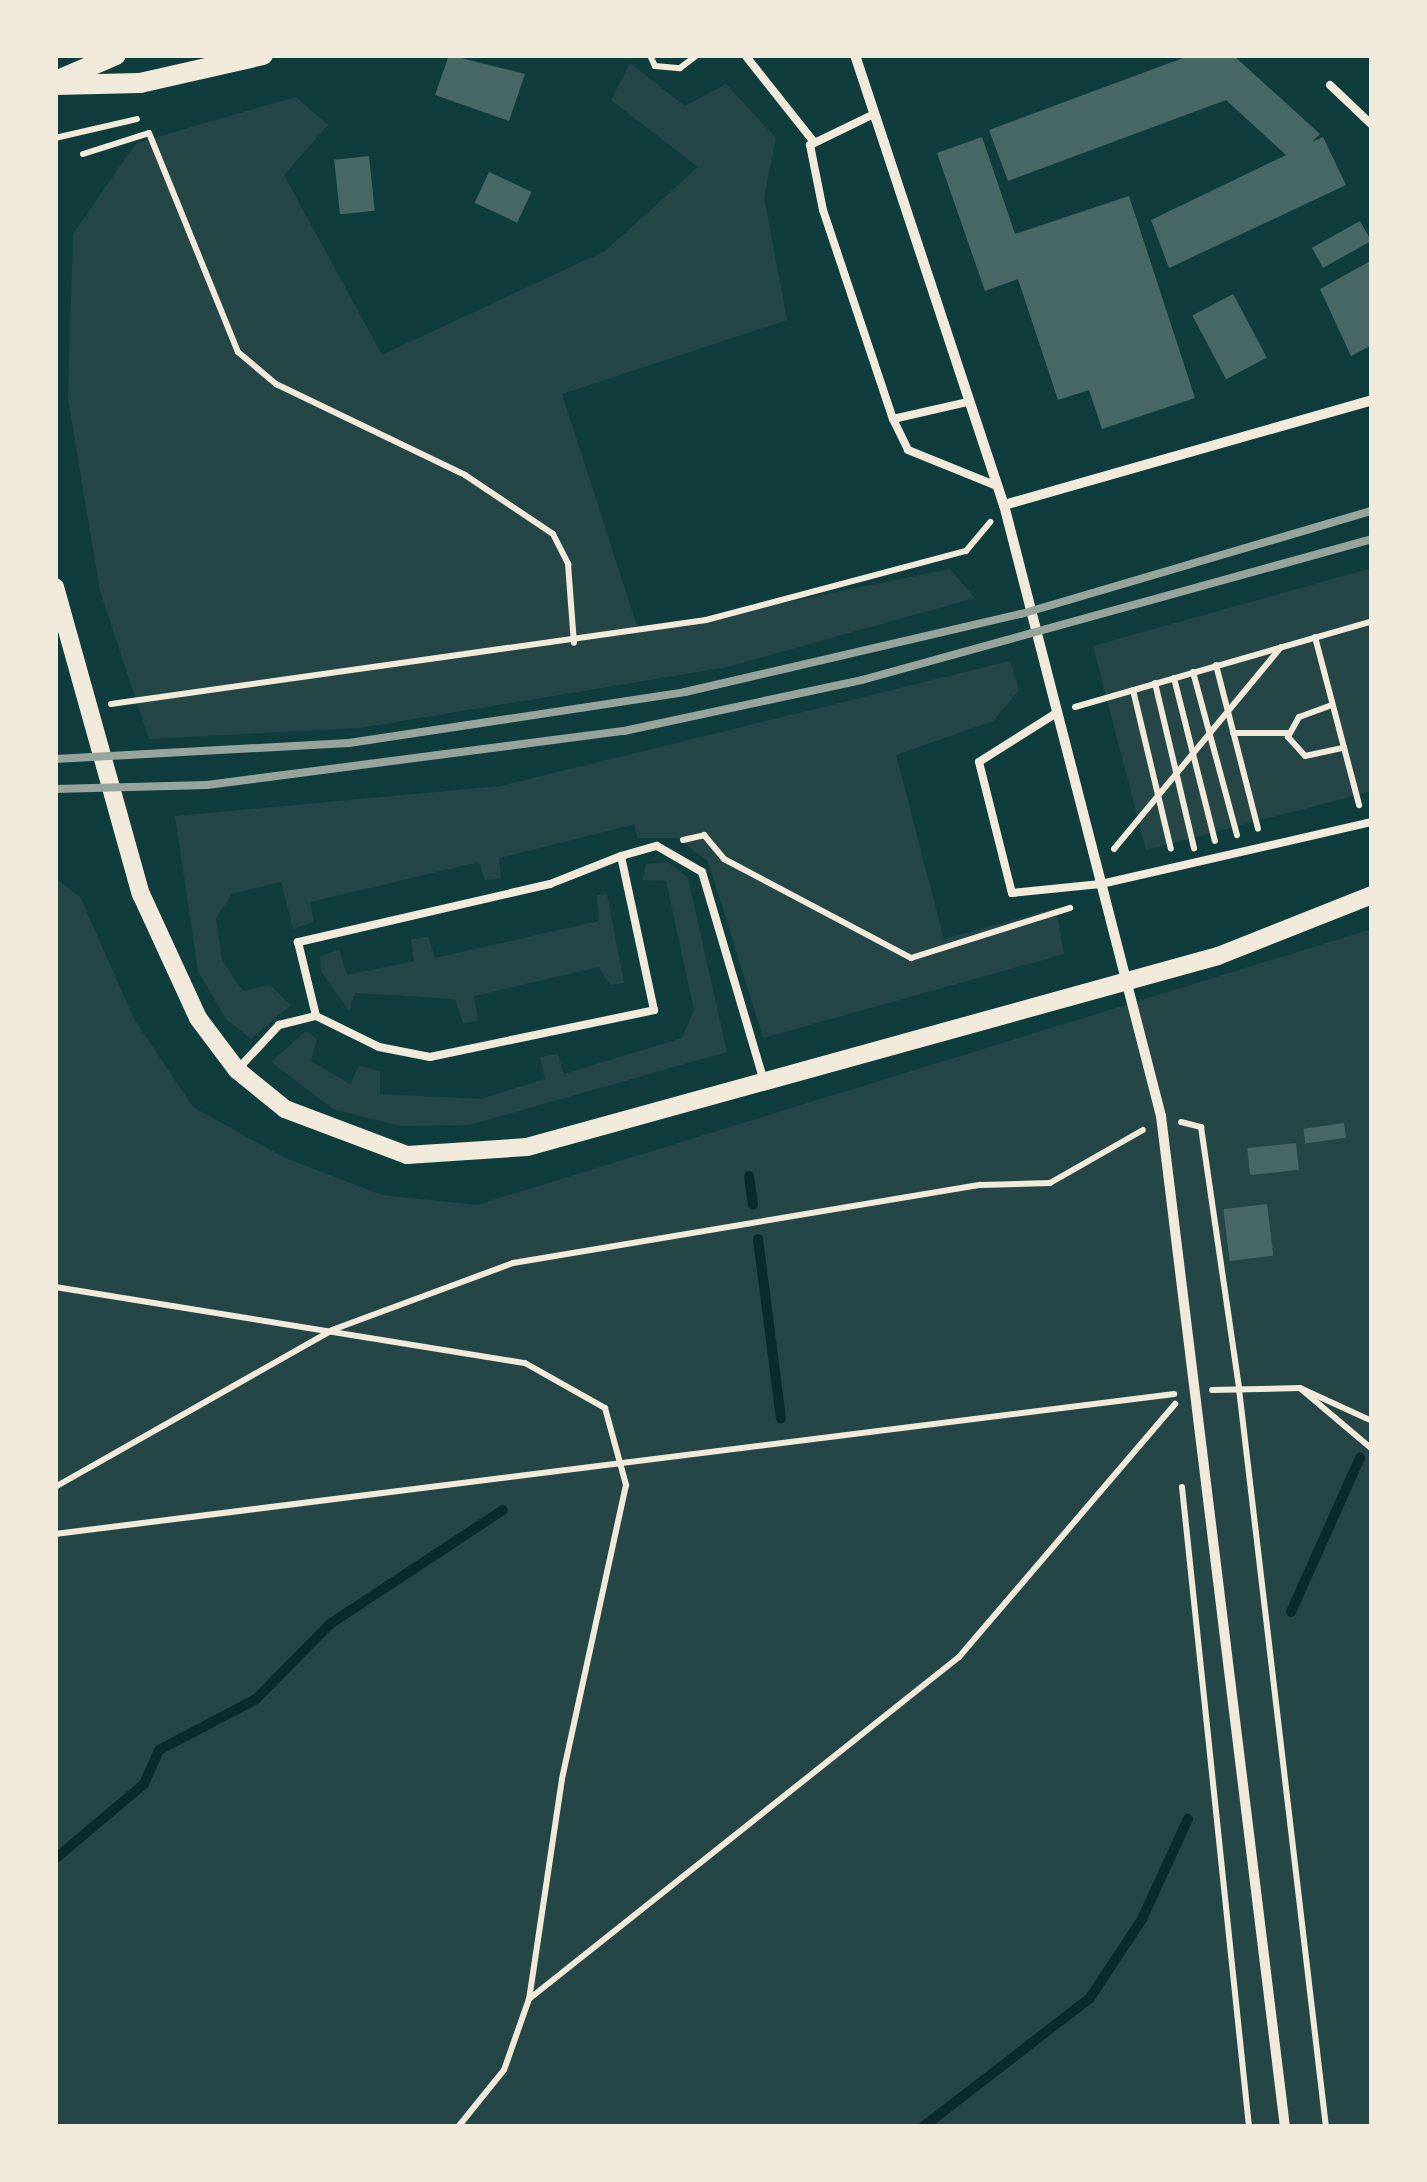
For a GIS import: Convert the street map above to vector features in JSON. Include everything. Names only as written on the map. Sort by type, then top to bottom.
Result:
[{"type":"main road","points":[[55,83],[116,55]]},
{"type":"main road","points":[[55,83],[140,83],[263,55]]},
{"type":"street","points":[[855,55],[1004,505],[1161,1116],[1285,2127]]},
{"type":"street","points":[[1004,505],[1372,400]]},
{"type":"street","points":[[55,587],[141,894],[172,973],[237,1070],[285,1109],[340,1137],[407,1156],[464,1158],[764,1082],[1218,956],[1372,895]]},
{"type":"lane","points":[[745,55],[814,142]]},
{"type":"lane","points":[[1330,85],[1372,125]]},
{"type":"lane","points":[[872,114],[814,142],[808,165],[893,419],[908,450],[997,486]]},
{"type":"lane","points":[[893,419],[968,402]]},
{"type":"lane","points":[[1058,712],[979,762],[1012,893],[1101,884],[1372,822]]},
{"type":"lane","points":[[316,1016],[298,942],[550,884],[657,846],[702,872],[764,1082]]},
{"type":"lane","points":[[237,1070],[279,1025],[316,1016],[379,1048],[430,1057],[654,1010],[621,856]]},
{"type":"path","points":[[650,55],[655,66],[680,68],[696,55]]},
{"type":"path","points":[[55,138],[137,120]]},
{"type":"path","points":[[83,154],[149,132],[165,160],[238,352],[276,384],[465,475],[553,534],[568,564],[574,644]]},
{"type":"path","points":[[93,704],[574,644],[706,620],[966,551],[1004,505]]},
{"type":"path","points":[[1058,712],[1372,621]]},
{"type":"path","points":[[1315,637],[1354,786]]},
{"type":"path","points":[[1098,868],[1210,739],[1282,646]]},
{"type":"path","points":[[1216,665],[1263,847]]},
{"type":"path","points":[[1193,672],[1241,852]]},
{"type":"path","points":[[1174,678],[1220,857]]},
{"type":"path","points":[[1155,683],[1197,862]]},
{"type":"path","points":[[1133,690],[1176,867]]},
{"type":"path","points":[[1288,733],[1299,717],[1332,704]]},
{"type":"path","points":[[1233,734],[1288,733]]},
{"type":"path","points":[[1288,733],[1305,756],[1344,748]]},
{"type":"path","points":[[657,846],[704,835],[724,859],[911,958],[1061,915],[1101,884]]},
{"type":"path","points":[[55,1487],[332,1330],[514,1262],[980,1186],[1050,1183],[1104,1159],[1161,1116],[1201,1127],[1239,1389],[1326,2127]]},
{"type":"path","points":[[55,1286],[526,1362],[605,1408],[627,1463],[562,1778],[528,1999],[504,2070],[458,2127]]},
{"type":"path","points":[[1300,1388],[1372,1449]]},
{"type":"path","points":[[55,1534],[1192,1392],[1300,1388],[1372,1421]]},
{"type":"path","points":[[528,1999],[959,1658],[1172,1406],[1192,1392]]},
{"type":"path","points":[[1172,1406],[1178,1426]]},
{"type":"path","points":[[1180,1466],[1249,2127]]},
{"type":"shaded area","points":[[630,63],[685,106],[726,84],[776,138],[764,197],[787,320],[562,394],[639,632],[950,569],[975,598],[727,667],[360,728],[149,739],[100,591],[68,398],[73,234],[136,143],[296,97],[328,125],[284,175],[382,355],[605,251],[698,167],[611,100]]},
{"type":"shaded area","points":[[1372,568],[1372,791],[1146,850],[1093,646]]},
{"type":"shaded area","points":[[1010,661],[1019,690],[993,721],[896,755],[944,939],[1056,908],[1064,954],[763,1038],[708,861],[677,838],[637,838],[635,824],[499,858],[501,878],[485,880],[479,862],[310,902],[314,922],[293,929],[281,882],[232,894],[216,918],[222,960],[243,991],[270,985],[291,1005],[251,1039],[226,1019],[198,971],[175,816],[501,786]]},
{"type":"shaded area","points":[[668,862],[688,878],[727,1052],[469,1125],[400,1126],[333,1109],[271,1062],[306,1031],[317,1039],[311,1061],[350,1084],[359,1066],[380,1071],[380,1094],[480,1099],[545,1079],[540,1057],[558,1054],[564,1074],[682,1038],[694,1010],[666,881],[643,880],[646,864]]},
{"type":"shaded area","points":[[55,878],[80,897],[134,1019],[193,1107],[285,1158],[382,1195],[477,1205],[1372,929],[1372,2127],[55,2127]]},
{"type":"shaded area","points":[[607,894],[624,983],[610,985],[599,967],[474,996],[478,1021],[463,1023],[455,999],[355,993],[349,1011],[321,971],[320,956],[339,950],[347,975],[414,961],[411,940],[428,936],[435,958],[599,921],[597,895]]},
{"type":"building","points":[[449,55],[525,74],[509,121],[435,95]]},
{"type":"building","points":[[1191,55],[1233,55],[1320,134],[1312,142],[1323,137],[1346,185],[1169,268],[1151,220],[1286,155],[1226,100],[1008,181],[989,130]]},
{"type":"building","points":[[982,137],[1015,234],[1129,196],[1195,398],[1102,429],[1089,390],[1058,400],[1018,279],[985,291],[937,153]]},
{"type":"building","points":[[369,156],[375,211],[340,214],[334,160]]},
{"type":"building","points":[[489,172],[532,192],[517,223],[475,203]]},
{"type":"building","points":[[1360,221],[1371,241],[1323,268],[1312,248]]},
{"type":"building","points":[[1372,260],[1372,345],[1351,356],[1320,289]]},
{"type":"building","points":[[1233,294],[1267,358],[1226,379],[1192,316]]},
{"type":"building","points":[[1344,1123],[1346,1138],[1305,1144],[1303,1129]]},
{"type":"building","points":[[1296,1143],[1299,1170],[1250,1175],[1247,1148]]},
{"type":"building","points":[[1267,1204],[1273,1256],[1230,1261],[1223,1209]]},
{"type":"waterway","points":[[749,1176],[753,1205]]},
{"type":"waterway","points":[[758,1239],[781,1419]]},
{"type":"waterway","points":[[1291,1612],[1360,1458]]},
{"type":"waterway","points":[[55,1859],[144,1784],[159,1750],[256,1699],[330,1624],[503,1510]]},
{"type":"waterway","points":[[923,2127],[1090,1998],[1142,1919],[1188,1819]]},
{"type":"railway","points":[[55,759],[349,743],[685,692],[1021,614],[1372,511]]},
{"type":"railway","points":[[55,789],[207,785],[624,731],[862,680],[1372,539]]}]
